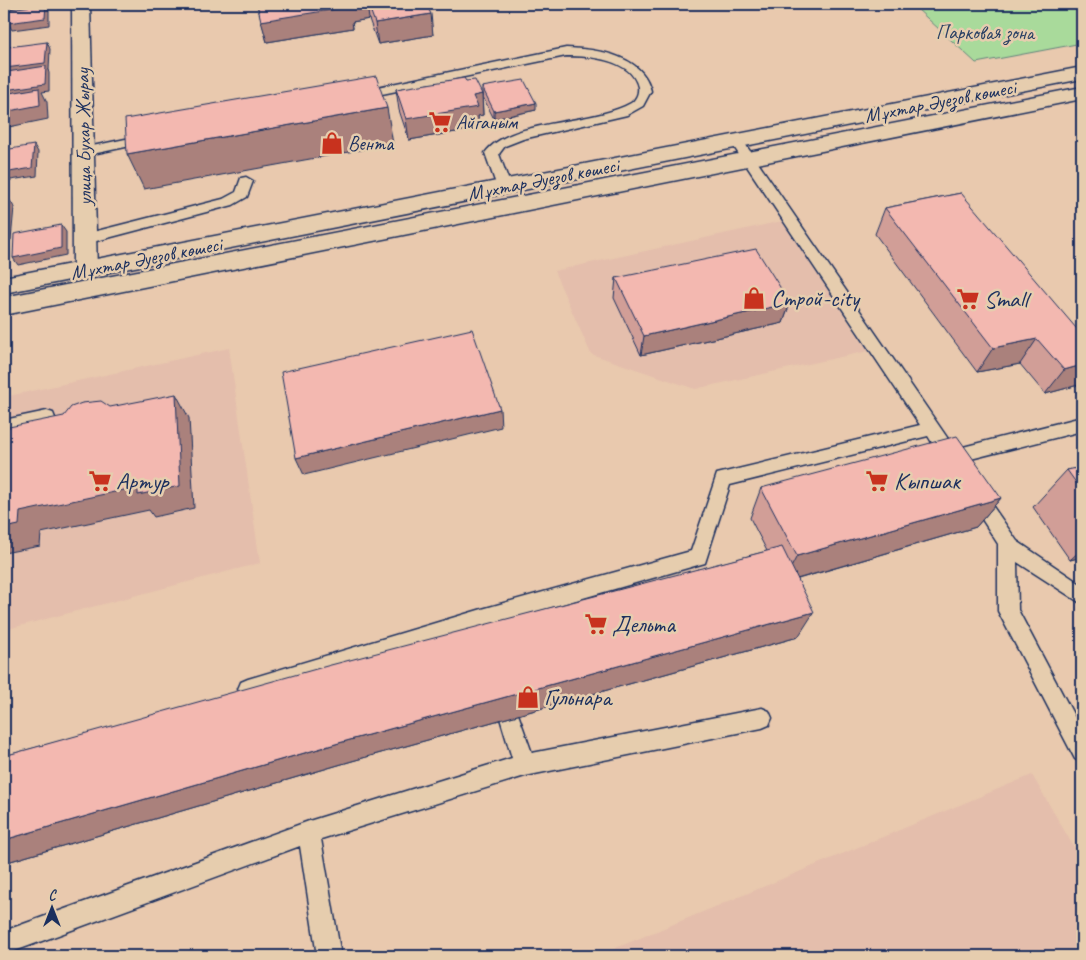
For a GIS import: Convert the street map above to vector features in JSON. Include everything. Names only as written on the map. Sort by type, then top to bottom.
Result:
[{"type":"main road","name":"улица Бухар Жырау","points":[[81,4],[85,270]]},
{"type":"main road","name":"Мұхтар Әуезов көшесі","points":[[4,306],[742,149],[1082,73]]},
{"type":"main road","name":"Мұхтар Әуезов көшесі","points":[[4,285],[504,187],[1082,93]]},
{"type":"lane","points":[[344,98],[566,52],[581,51],[613,59],[635,72],[642,80],[645,94],[642,100],[628,110],[572,126],[509,138],[497,144],[492,153],[504,187]]},
{"type":"lane","points":[[84,152],[161,136]]},
{"type":"lane","points":[[742,149],[931,429],[952,457],[1007,544],[1082,595]]},
{"type":"lane","points":[[85,239],[228,202],[242,194],[246,181]]},
{"type":"lane","points":[[4,428],[47,418]]},
{"type":"lane","points":[[952,457],[1082,424]]},
{"type":"lane","points":[[234,693],[484,625],[698,557],[723,479],[931,429]]},
{"type":"lane","points":[[1007,544],[1008,611],[1082,752]]},
{"type":"lane","points":[[510,718],[525,765]]},
{"type":"lane","points":[[4,943],[309,832],[525,765],[762,718]]},
{"type":"lane","points":[[309,832],[329,956]]},
{"type":"shaded area","points":[[782,221],[868,351],[695,389],[591,354],[554,271]]},
{"type":"shaded area","points":[[229,348],[260,563],[4,630],[4,397]]},
{"type":"shaded area","points":[[1032,775],[1082,861],[1082,956],[603,956],[616,948]]},
{"type":"green space","name":"Парковая зона","points":[[940,4],[1082,4],[1082,43],[976,63],[916,8]]},
{"type":"building","points":[[46,4],[45,18],[8,23],[10,9]]},
{"type":"building","points":[[257,4],[348,4],[349,7],[261,21]]},
{"type":"building","points":[[368,4],[426,4],[431,14],[375,23]]},
{"type":"building","points":[[47,42],[45,63],[5,68],[8,47]]},
{"type":"building","points":[[46,66],[45,84],[5,90],[7,72]]},
{"type":"building","points":[[376,76],[387,108],[127,154],[125,119]]},
{"type":"building","points":[[464,78],[466,81],[475,80],[482,94],[473,96],[478,107],[406,119],[396,89]]},
{"type":"building","points":[[524,80],[536,103],[494,111],[482,87]]},
{"type":"building","points":[[39,88],[40,105],[4,112],[4,94]]},
{"type":"building","points":[[34,145],[32,168],[4,173],[4,150]]},
{"type":"building","points":[[961,193],[1082,335],[1082,365],[1064,370],[1037,339],[993,348],[885,208]]},
{"type":"building","points":[[9,199],[6,233],[4,234],[4,200]]},
{"type":"building","points":[[61,225],[61,248],[13,258],[14,234]]},
{"type":"building","points":[[756,249],[790,303],[644,336],[616,278]]},
{"type":"building","points":[[472,329],[500,409],[296,458],[281,372]]},
{"type":"building","name":"Артур","points":[[176,394],[180,486],[138,495],[138,487],[20,512],[19,525],[4,528],[4,428],[64,416],[71,407],[82,403],[101,401],[110,407]]},
{"type":"building","points":[[957,436],[1001,498],[797,556],[761,488]]},
{"type":"building","points":[[1082,467],[1082,491],[1067,470]]},
{"type":"building","points":[[782,547],[814,612],[339,743],[4,840],[4,756],[327,666]]},
{"type":"place","name":"Айганым","points":[[440,122]]},
{"type":"place","name":"Вента","points":[[332,143]]},
{"type":"place","name":"Строй-city","points":[[754,298]]},
{"type":"place","name":"Small","points":[[968,299]]},
{"type":"place","name":"Артур","points":[[100,481]]},
{"type":"place","name":"Кыпшак","points":[[877,481]]},
{"type":"place","name":"Дельта","points":[[596,624]]},
{"type":"place","name":"Гульнара","points":[[528,697]]}]
